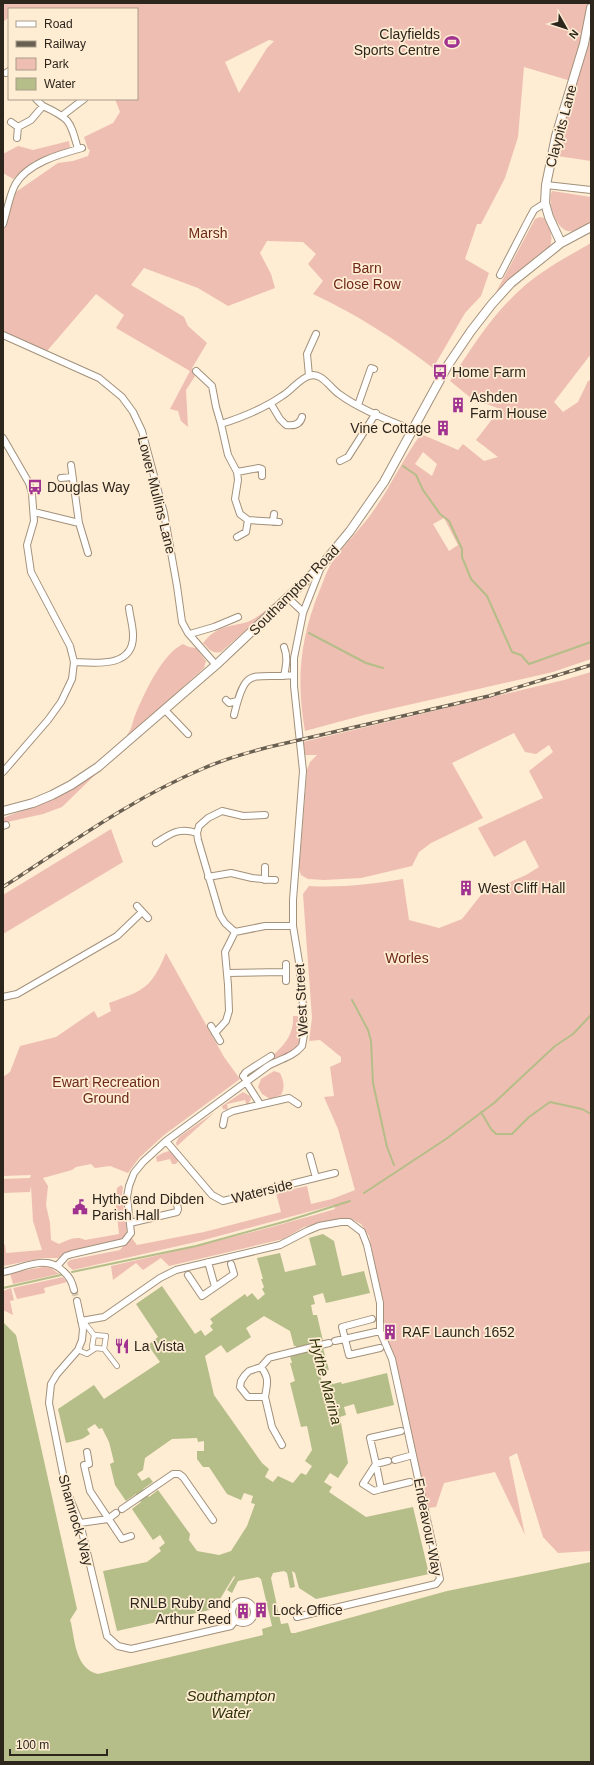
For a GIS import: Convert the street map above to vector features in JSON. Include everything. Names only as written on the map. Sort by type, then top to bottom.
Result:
[{"type":"street","name":"Claypits Lane","points":[[561,243],[549,217],[545,203],[546,185],[556,136],[584,44],[591,8]]},
{"type":"street","points":[[3,224],[9,198],[16,183],[28,170],[44,161],[80,149],[70,123],[63,115],[43,106],[37,100]]},
{"type":"street","points":[[63,115],[83,100]]},
{"type":"street","points":[[18,127],[31,120],[43,106]]},
{"type":"street","points":[[11,122],[18,127]]},
{"type":"street","points":[[17,138],[18,127]]},
{"type":"street","points":[[546,185],[591,190]]},
{"type":"street","points":[[500,275],[534,210],[545,203]]},
{"type":"street","name":"Southampton Road","points":[[3,811],[16,808],[45,797],[85,776],[165,710],[216,665],[321,566],[365,510],[396,462],[448,365],[479,320],[511,283],[561,243],[591,228]]},
{"type":"street","points":[[309,376],[307,354],[316,334]]},
{"type":"street","name":"Lower Mullins Lane","points":[[3,335],[99,378],[122,397],[133,412],[142,431],[158,488],[173,558],[180,615],[184,626],[216,665]]},
{"type":"street","points":[[358,404],[372,369],[365,363]]},
{"type":"street","points":[[196,371],[212,386],[228,455],[237,472],[238,480],[235,499],[240,514],[248,520],[276,522],[274,514]]},
{"type":"street","points":[[222,424],[271,404],[309,376],[320,377],[336,392],[376,414],[413,430]]},
{"type":"street","points":[[271,404],[280,419],[286,425],[296,425],[301,421],[302,417]]},
{"type":"street","points":[[340,460],[348,457],[376,414]]},
{"type":"street","points":[[3,438],[29,483],[32,494],[34,512],[32,530],[27,545],[31,572],[70,646],[74,662],[71,680],[61,702],[48,720],[4,768]]},
{"type":"street","points":[[71,465],[79,523],[88,553]]},
{"type":"street","points":[[237,472],[260,468],[262,469],[262,476]]},
{"type":"street","points":[[61,478],[72,477]]},
{"type":"street","points":[[34,512],[79,523]]},
{"type":"street","points":[[237,537],[246,532],[248,520]]},
{"type":"street","points":[[86,544],[93,543]]},
{"type":"street","name":"West Street","points":[[57,1266],[66,1256],[124,1242],[130,1237],[127,1197],[134,1173],[153,1152],[166,1141],[268,1066],[294,1054],[302,1046],[304,1035],[302,984],[293,926],[293,900],[303,771],[294,675],[296,644],[303,614],[321,566]]},
{"type":"street","points":[[288,598],[301,610],[303,614]]},
{"type":"street","points":[[74,662],[112,662],[126,654],[130,648],[133,635],[129,608]]},
{"type":"street","points":[[190,634],[214,627],[238,617]]},
{"type":"street","points":[[284,647],[287,653],[287,663],[284,676]]},
{"type":"street","points":[[234,714],[241,687],[249,678],[294,675]]},
{"type":"street","points":[[226,700],[229,703],[237,701]]},
{"type":"street","points":[[165,710],[188,734]]},
{"type":"street","points":[[235,932],[225,923],[220,915],[208,877],[197,833],[200,824],[222,811],[242,816],[264,816]]},
{"type":"street","points":[[156,843],[173,833],[185,829],[197,833]]},
{"type":"street","points":[[265,867],[265,880]]},
{"type":"street","points":[[208,877],[231,873],[265,880],[275,880]]},
{"type":"street","points":[[137,906],[148,918]]},
{"type":"street","points":[[3,997],[14,996],[104,945],[124,930],[142,912]]},
{"type":"street","points":[[235,932],[265,926],[293,926]]},
{"type":"street","points":[[215,1032],[226,1021],[228,1011],[225,952],[235,932]]},
{"type":"street","points":[[286,964],[286,981]]},
{"type":"street","points":[[227,973],[286,972]]},
{"type":"street","points":[[211,1026],[220,1041]]},
{"type":"street","points":[[260,1104],[243,1076],[246,1072],[271,1056]]},
{"type":"street","points":[[223,1125],[225,1115],[228,1112],[289,1098],[298,1104]]},
{"type":"street","name":"Waterside","points":[[166,1141],[212,1195],[223,1201],[335,1173]]},
{"type":"street","points":[[310,1156],[316,1178]]},
{"type":"street","points":[[130,1223],[177,1212],[178,1209],[176,1200]]},
{"type":"street","name":"Endeavour Way","points":[[82,1321],[104,1316],[168,1272],[280,1244],[319,1226],[349,1222],[362,1232],[367,1245],[380,1303],[380,1331],[392,1359],[440,1575],[439,1582],[436,1584],[297,1618]]},
{"type":"street","points":[[3,1272],[43,1262],[51,1263],[57,1266],[68,1276],[74,1290]]},
{"type":"street","points":[[208,1262],[215,1287]]},
{"type":"street","points":[[188,1275],[202,1296],[234,1274],[231,1264]]},
{"type":"street","name":"Shamrock Way","points":[[77,1301],[82,1321],[82,1340],[78,1350],[54,1379],[49,1392],[48,1403],[66,1489],[80,1523],[107,1636],[118,1646],[131,1649],[231,1626],[235,1621]]},
{"type":"street","points":[[372,1319],[342,1327],[348,1355],[380,1348]]},
{"type":"street","points":[[82,1321],[94,1335],[106,1336],[104,1349]]},
{"type":"street","points":[[264,1397],[248,1397],[242,1391],[240,1384],[242,1378],[249,1371],[261,1367],[268,1358],[380,1331]]},
{"type":"street","points":[[94,1335],[92,1347],[104,1349],[117,1366]]},
{"type":"street","points":[[78,1350],[87,1354],[96,1348]]},
{"type":"street","points":[[261,1367],[267,1377],[267,1387],[264,1397],[272,1427],[282,1445]]},
{"type":"street","points":[[382,1488],[370,1438],[401,1431]]},
{"type":"street","points":[[87,1452],[89,1464],[84,1465],[90,1491],[122,1539],[131,1536]]},
{"type":"street","points":[[410,1482],[374,1491],[363,1484],[376,1464],[413,1455]]},
{"type":"street","points":[[122,1509],[173,1474],[179,1474],[183,1476],[213,1520]]},
{"type":"street","points":[[80,1523],[108,1519],[116,1513]]},
{"type":"green space","points":[[3,3],[590,3],[582,44],[571,81],[524,67],[518,137],[505,178],[481,224],[477,224],[465,259],[489,273],[481,296],[465,313],[433,368],[375,328],[345,310],[313,294],[323,281],[308,264],[316,254],[303,242],[267,241],[260,253],[271,274],[275,288],[228,306],[198,288],[144,268],[131,285],[184,317],[188,326],[207,343],[192,368],[195,376],[186,390],[188,427],[181,421],[178,411],[170,409],[190,371],[116,328],[124,315],[96,294],[47,351],[3,331],[3,230],[16,192],[58,163],[73,161],[88,156],[90,150],[88,149],[84,137],[113,123],[120,112],[115,100],[138,100],[138,8],[8,8],[8,18],[3,22]],"holes":[[[269,40],[274,41],[267,48],[239,93],[225,62]]]},
{"type":"green space","points":[[591,37],[591,161],[557,156],[571,101]]},
{"type":"green space","points":[[69,141],[70,147],[33,162],[13,179],[3,173],[3,154],[18,146],[33,150]]},
{"type":"green space","points":[[552,191],[591,197],[591,223],[574,231],[563,229],[553,214],[551,207]]},
{"type":"green space","points":[[540,217],[544,218],[550,232],[550,246],[495,294],[535,219]]},
{"type":"green space","points":[[591,243],[591,354],[554,402],[563,412],[578,402],[588,381],[591,380],[591,659],[553,672],[364,715],[305,731],[302,713],[300,677],[304,643],[313,609],[331,564],[376,507],[421,434],[458,450],[463,444],[484,461],[498,457],[476,440],[500,409],[471,398],[450,381],[482,333],[510,300],[536,277]],"holes":[[[423,452],[437,464],[432,476],[415,464]],[[444,518],[458,545],[449,551],[433,524]]]},
{"type":"green space","points":[[273,604],[274,606],[221,652],[213,652],[203,643],[212,634],[222,628],[252,620]]},
{"type":"green space","points":[[183,644],[196,648],[206,661],[204,668],[128,737],[127,735],[144,695],[155,674],[168,656]]},
{"type":"green space","name":"Worles","points":[[591,672],[591,1551],[558,1553],[543,1537],[517,1453],[509,1457],[525,1535],[495,1472],[444,1483],[436,1507],[428,1508],[394,1354],[386,1338],[383,1324],[384,1309],[369,1236],[361,1224],[345,1218],[321,1222],[304,1227],[283,1239],[169,1266],[161,1258],[143,1270],[136,1263],[113,1280],[111,1266],[279,1225],[335,1209],[334,1205],[200,1241],[73,1270],[67,1263],[70,1260],[120,1250],[131,1237],[137,1245],[204,1232],[281,1212],[276,1193],[307,1186],[311,1204],[332,1199],[355,1190],[338,1129],[324,1097],[334,1096],[330,1067],[341,1062],[341,1057],[320,1040],[309,1041],[312,1018],[303,894],[309,886],[356,885],[403,879],[409,920],[439,928],[462,919],[481,895],[526,875],[539,867],[525,840],[494,857],[478,828],[543,798],[529,771],[553,752],[549,745],[536,754],[525,752],[514,733],[452,763],[483,818],[431,843],[419,852],[412,866],[361,878],[324,880],[308,879],[301,875],[299,869],[307,770],[310,762],[317,755],[305,755],[303,742],[564,680]]},
{"type":"green space","points":[[96,774],[62,807],[43,814],[3,823],[3,818],[42,803]]},
{"type":"green space","points":[[111,829],[123,862],[3,934],[3,895]]},
{"type":"green space","name":"Ewart Recreation Ground","points":[[166,953],[224,1057],[240,1079],[164,1135],[139,1158],[128,1173],[110,1166],[95,1168],[91,1164],[76,1167],[72,1170],[43,1178],[48,1186],[46,1205],[50,1223],[51,1240],[59,1244],[75,1238],[85,1240],[119,1234],[116,1206],[117,1188],[121,1185],[123,1187],[122,1195],[127,1231],[125,1237],[118,1242],[73,1250],[58,1258],[43,1258],[3,1266],[3,1243],[5,1245],[6,1253],[42,1250],[33,1221],[31,1186],[30,1192],[3,1193],[3,1179],[30,1178],[31,1175],[3,1176],[3,1077],[10,1072],[20,1046],[56,1037],[94,1011],[98,1018],[111,1011],[109,1003],[139,991],[151,981],[161,965]]},
{"type":"green space","points":[[293,1016],[297,1016],[301,1019],[301,1035],[299,1045],[292,1053],[269,1062],[268,1060],[282,1046],[289,1036],[293,1023]]},
{"type":"green space","points":[[274,1071],[280,1073],[283,1082],[283,1089],[281,1095],[270,1099],[262,1094],[258,1087],[261,1079]]},
{"type":"green space","points":[[243,1092],[250,1096],[251,1099],[247,1106],[245,1100],[227,1104],[228,1110],[223,1109],[222,1106]]},
{"type":"green space","points":[[215,1112],[177,1146],[176,1143],[179,1137]]},
{"type":"green space","points":[[169,1151],[178,1161],[176,1164],[172,1164],[170,1159],[157,1162],[156,1157]]},
{"type":"green space","points":[[48,1266],[59,1274],[13,1284],[10,1273]]},
{"type":"green space","points":[[63,1277],[67,1282],[44,1288],[45,1293],[17,1299],[13,1288]]},
{"type":"green space","points":[[11,1288],[14,1300],[10,1301],[13,1315],[3,1310],[3,1291]]},
{"type":"water","name":"Southampton Water","points":[[323,1234],[334,1241],[342,1276],[364,1271],[370,1293],[326,1303],[323,1293],[313,1296],[315,1304],[311,1305],[313,1315],[317,1315],[323,1341],[314,1343],[316,1349],[323,1348],[329,1370],[320,1372],[322,1383],[332,1381],[333,1384],[341,1382],[342,1384],[387,1373],[394,1405],[357,1414],[354,1404],[344,1407],[346,1415],[340,1417],[348,1463],[338,1478],[330,1473],[324,1482],[332,1487],[329,1492],[366,1517],[413,1507],[429,1574],[316,1599],[299,1588],[295,1573],[292,1571],[295,1587],[290,1588],[287,1573],[284,1571],[273,1573],[271,1578],[281,1624],[288,1623],[291,1633],[295,1633],[447,1591],[591,1562],[591,1762],[3,1762],[3,1322],[16,1335],[77,1609],[70,1620],[78,1654],[85,1667],[98,1674],[263,1635],[262,1629],[272,1626],[261,1579],[258,1577],[238,1581],[232,1593],[227,1590],[235,1577],[234,1576],[214,1609],[117,1631],[103,1571],[147,1562],[161,1551],[159,1548],[165,1543],[160,1535],[153,1540],[132,1509],[141,1502],[136,1494],[126,1501],[115,1485],[110,1464],[114,1462],[109,1442],[102,1428],[99,1429],[95,1424],[87,1429],[90,1434],[82,1439],[66,1443],[58,1409],[94,1385],[104,1399],[160,1362],[148,1345],[158,1337],[136,1304],[162,1286],[195,1334],[201,1330],[205,1336],[213,1330],[210,1326],[213,1323],[210,1319],[245,1294],[247,1297],[252,1293],[258,1300],[265,1294],[262,1289],[264,1287],[261,1279],[263,1279],[257,1258],[280,1253],[285,1272],[316,1265],[309,1238]],"holes":[[[264,1316],[290,1331],[294,1346],[296,1346],[298,1353],[290,1356],[292,1363],[290,1363],[295,1381],[290,1383],[301,1427],[307,1426],[312,1450],[305,1461],[312,1466],[306,1475],[301,1473],[293,1483],[278,1476],[273,1482],[265,1477],[269,1469],[262,1463],[214,1395],[205,1356],[221,1345],[227,1353],[251,1337],[246,1328]],[[197,1438],[198,1442],[204,1441],[204,1451],[197,1451],[197,1459],[203,1467],[209,1467],[227,1494],[241,1500],[244,1493],[253,1496],[251,1503],[255,1504],[247,1526],[231,1551],[219,1555],[197,1551],[189,1540],[190,1534],[158,1490],[149,1497],[143,1489],[153,1482],[149,1477],[142,1481],[137,1474],[143,1470],[145,1458],[172,1439]]]},
{"type":"waterway","points":[[403,466],[416,475],[423,490],[440,514],[449,521],[462,549],[462,557],[471,579],[487,596],[512,652],[521,655],[529,664],[591,642]]},
{"type":"waterway","points":[[309,633],[366,663],[383,668]]},
{"type":"waterway","points":[[352,1000],[368,1030],[371,1041],[373,1083],[387,1147],[394,1165]]},
{"type":"waterway","points":[[364,1193],[446,1139],[494,1103],[555,1046],[573,1034],[591,1015]]},
{"type":"waterway","points":[[481,1112],[491,1129],[496,1134],[512,1134],[529,1117],[550,1102],[582,1109],[591,1114]]},
{"type":"waterway","points":[[72,1272],[196,1246],[287,1221],[350,1201]]},
{"type":"waterway","points":[[3,1288],[61,1275]]},
{"type":"tunnel","points":[[74,1290],[77,1301]]},
{"type":"railway","points":[[3,887],[125,808],[176,781],[219,762],[269,747],[489,696],[591,665]]},
{"type":"place","name":"Clayfields Sports Centre","points":[[452,42]]},
{"type":"place","name":"Home Farm","points":[[440,372]]},
{"type":"place","name":"Ashden Farm House","points":[[458,405]]},
{"type":"place","name":"Vine Cottage","points":[[443,428]]},
{"type":"place","name":"Douglas Way","points":[[35,487]]},
{"type":"place","name":"West Cliff Hall","points":[[466,888]]},
{"type":"place","name":"Hythe and Dibden Parish Hall","points":[[80,1207]]},
{"type":"place","name":"RAF Launch 1652","points":[[390,1332]]},
{"type":"place","name":"La Vista","points":[[122,1346]]},
{"type":"place","name":"Lock Office","points":[[261,1610]]},
{"type":"place","name":"RNLB Ruby and Arthur Reed","points":[[243,1611]]},
{"type":"park label","name":"Marsh","points":[[208,233]]},
{"type":"park label","name":"Barn Close Row","points":[[367,276]]},
{"type":"water label","name":"Hythe Marina","points":[[326,1381]]}]
